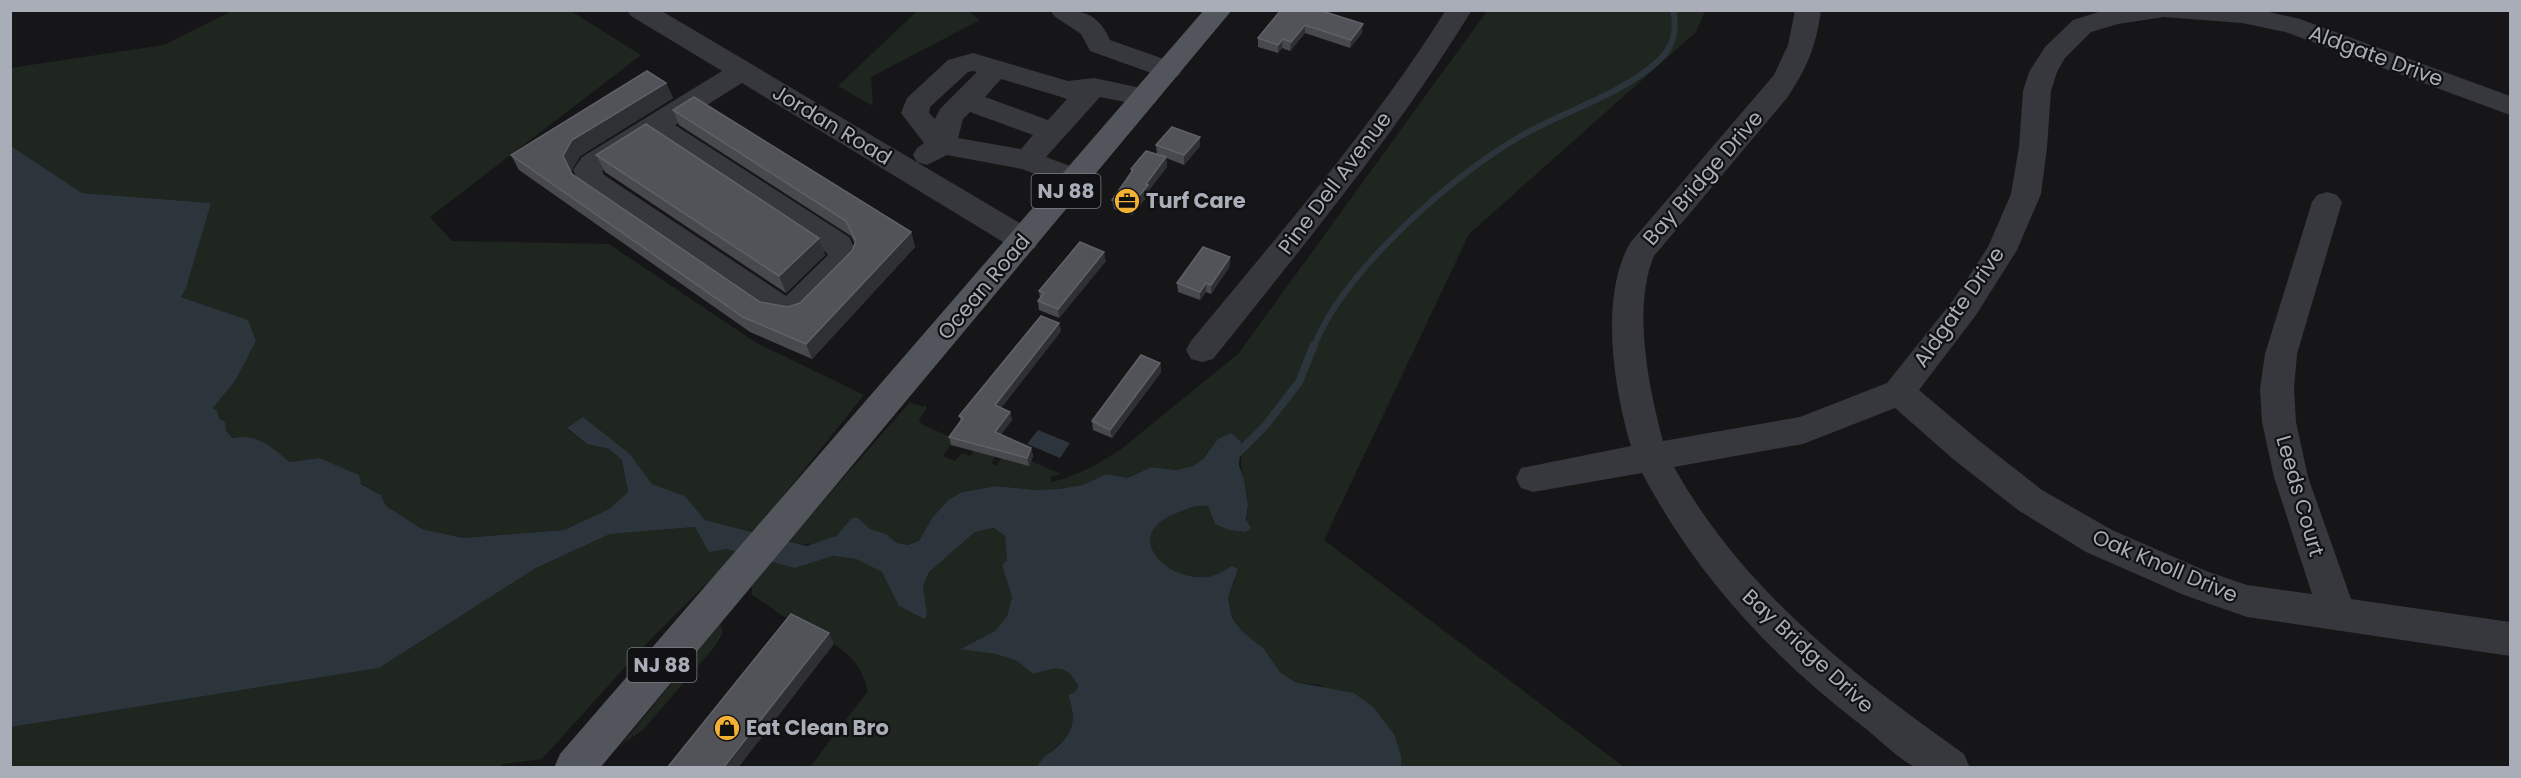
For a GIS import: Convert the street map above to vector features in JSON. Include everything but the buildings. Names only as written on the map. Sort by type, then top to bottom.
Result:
[{"type":"main road","name":"Ocean Road","points":[[574,768],[1219,10]]},
{"type":"street","name":"Jordan Road","points":[[640,10],[1024,240]]},
{"type":"street","points":[[1063,10],[1092,28],[1099,45],[1168,70]]},
{"type":"street","name":"Pine Dell Avenue","points":[[1202,350],[1278,259],[1324,199],[1431,55],[1459,10]]},
{"type":"street","name":"Bay Bridge Drive","points":[[1808,10],[1803,47],[1796,64],[1777,93],[1641,251],[1632,275],[1629,352],[1652,458],[1684,517],[1704,545],[1767,619],[1886,723],[1950,768]]},
{"type":"street","name":"Aldgate Drive","points":[[1899,392],[1965,307],[2002,250],[2026,194],[2034,147],[2037,91],[2043,72],[2054,53],[2082,26],[2115,16],[2161,10]]},
{"type":"street","name":"Aldgate Drive","points":[[2168,10],[2242,15],[2291,25],[2511,106]]},
{"type":"street","points":[[1076,179],[1028,160],[942,144],[918,118],[915,113],[917,104],[958,66],[973,62],[1068,90],[1094,87],[1145,97]]},
{"type":"street","points":[[906,170],[942,144],[950,116],[996,69]]},
{"type":"street","points":[[654,125],[838,245],[844,257],[794,308],[779,307],[592,181],[587,170],[592,164],[741,70]]},
{"type":"street","points":[[1028,160],[1094,87]]},
{"type":"street","points":[[966,100],[1052,132]]},
{"type":"street","name":"Leeds Court","points":[[2327,202],[2281,354],[2277,389],[2279,422],[2290,477],[2337,614]]},
{"type":"street","points":[[1533,478],[1803,430],[1899,392]]},
{"type":"street","name":"Oak Knoll Drive","points":[[1899,392],[1965,449],[2030,500],[2099,541],[2197,584],[2247,601],[2511,639]]},
{"type":"shaded area","points":[[232,11],[571,11],[641,55],[430,217],[452,241],[609,244],[755,342],[864,395],[754,532],[705,520],[685,496],[652,484],[630,454],[583,418],[567,429],[587,444],[609,449],[622,460],[628,492],[609,509],[564,530],[463,538],[422,529],[385,506],[381,495],[319,458],[289,462],[256,439],[231,438],[217,411],[213,408],[235,381],[248,320],[181,297],[211,203],[82,193],[11,146],[10,68],[164,45]]},
{"type":"shaded area","points":[[917,11],[968,11],[980,20],[871,77],[873,106],[838,86]]},
{"type":"shaded area","points":[[1487,11],[1705,11],[1696,32],[1469,234],[1324,540],[1624,767],[1401,767],[1401,756],[1320,685],[1295,682],[1280,672],[1264,649],[1241,630],[1232,618],[1228,598],[1235,580],[1232,566],[1207,577],[1176,572],[1155,554],[1151,544],[1152,532],[1160,522],[1192,507],[1208,506],[1215,524],[1229,530],[1245,532],[1248,503],[1241,465],[1242,452],[1208,451],[1203,459],[1193,466],[1177,470],[1151,467],[1128,478],[1106,474],[1084,485],[1059,489],[1035,490],[997,486],[962,492],[948,500],[932,518],[919,541],[908,545],[897,543],[886,534],[869,529],[858,518],[852,518],[838,533],[824,542],[809,545],[788,541],[910,402],[923,407],[926,405],[926,410],[919,419],[921,424],[955,439],[943,456],[955,461],[962,453],[970,456],[978,444],[995,457],[991,463],[996,466],[1007,451],[1061,474],[1051,477],[1051,482],[1092,467],[1120,450],[1238,354]]},
{"type":"shaded area","points":[[11,146],[82,193],[211,203],[186,288],[181,297],[248,320],[256,341],[235,381],[213,408],[220,419],[225,422],[226,430],[232,438],[248,437],[263,442],[289,462],[319,458],[359,475],[361,484],[381,495],[386,506],[422,529],[463,538],[564,530],[609,509],[628,492],[622,460],[609,449],[587,444],[567,428],[583,417],[630,454],[652,484],[685,496],[705,520],[807,546],[836,536],[852,518],[858,518],[870,529],[886,534],[897,543],[908,545],[919,541],[932,518],[948,500],[962,492],[997,486],[1035,490],[1059,489],[1083,485],[1106,474],[1128,478],[1151,467],[1177,470],[1193,466],[1203,459],[1218,439],[1231,433],[1241,442],[1239,465],[1248,504],[1246,520],[1251,528],[1245,532],[1229,530],[1215,524],[1208,506],[1192,507],[1160,522],[1152,532],[1151,544],[1155,554],[1176,572],[1191,576],[1207,577],[1232,566],[1238,569],[1228,598],[1232,618],[1241,630],[1264,649],[1280,672],[1295,682],[1354,693],[1373,707],[1394,734],[1401,756],[1401,768],[1037,767],[1043,758],[1063,741],[1070,729],[1073,717],[1068,695],[1075,692],[1078,686],[1074,678],[1059,669],[1033,674],[1017,661],[996,654],[960,649],[995,631],[1007,616],[1012,597],[1002,565],[1007,560],[1005,536],[994,528],[975,532],[929,572],[923,586],[927,614],[925,619],[899,606],[882,572],[856,559],[833,556],[795,568],[726,549],[709,552],[695,527],[610,534],[536,568],[379,668],[11,727]]},
{"type":"shaded area","points":[[1038,430],[1070,443],[1060,458],[1027,444]]},
{"type":"shaded area","points":[[695,527],[726,549],[738,552],[646,644],[542,759],[504,764],[497,768],[11,768],[11,727],[379,668],[536,568],[610,534]]},
{"type":"shaded area","points":[[994,528],[1005,536],[1007,560],[1002,565],[1012,597],[1007,616],[995,631],[961,648],[996,654],[1017,661],[1033,674],[1054,669],[1069,673],[1078,686],[1075,692],[1068,695],[1073,717],[1067,735],[1037,767],[810,767],[868,691],[858,666],[851,657],[752,595],[752,586],[772,561],[795,568],[833,556],[856,559],[882,572],[890,587],[927,614],[923,586],[929,572],[975,532]]},
{"type":"shaded area","points":[[720,624],[723,632],[716,645],[643,730],[621,745]]},
{"type":"waterway","points":[[1314,346],[1329,317],[1349,287],[1374,257],[1402,228],[1463,175],[1521,136],[1627,84],[1657,62],[1667,51],[1673,39],[1675,25],[1673,10]]},
{"type":"waterway","points":[[1235,456],[1265,426],[1299,382],[1314,345]]},
{"type":"place","name":"Turf Care","points":[[1127,201]]},
{"type":"place","name":"Eat Clean Bro","points":[[727,728]]}]
